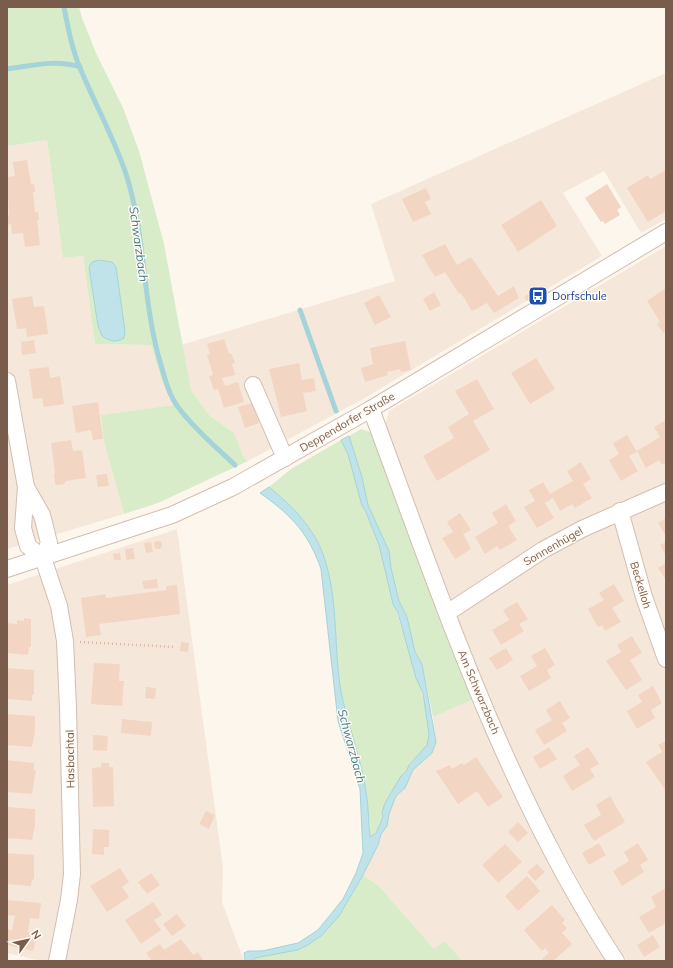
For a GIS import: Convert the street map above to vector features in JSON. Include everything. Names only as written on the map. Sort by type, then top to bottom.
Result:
[{"type":"street","name":"Deppendorfer Straße","points":[[7,569],[172,515],[233,487],[371,409],[666,232]]},
{"type":"street","points":[[7,381],[26,487],[24,528],[28,546],[43,558],[50,543],[42,515],[26,487]]},
{"type":"street","points":[[253,385],[285,458]]},
{"type":"street","name":"Am Schwarzbach","points":[[371,409],[479,698],[539,827],[599,935],[616,961]]},
{"type":"street","name":"Sonnenhügel","points":[[447,613],[543,550],[620,511],[666,492]]},
{"type":"street","name":"Beckelloh","points":[[620,511],[644,597],[666,659]]},
{"type":"street","name":"Hasbachtal","points":[[43,558],[59,606],[65,641],[68,700],[72,874],[69,900],[57,961]]},
{"type":"path","points":[[65,641],[175,647]]},
{"type":"shaded area","points":[[666,73],[666,219],[641,233],[604,171],[563,193],[602,256],[363,399],[248,461],[244,458],[234,433],[210,416],[191,390],[181,345],[395,281],[371,204]]},
{"type":"shaded area","points":[[47,140],[63,258],[83,256],[95,344],[151,345],[162,381],[175,405],[101,415],[104,442],[124,514],[7,549],[7,146]]},
{"type":"shaded area","points":[[666,246],[666,961],[627,961],[607,931],[547,824],[485,692],[385,425],[389,411]]},
{"type":"shaded area","points":[[177,529],[223,868],[222,902],[244,961],[42,961],[7,953],[7,585]]},
{"type":"shaded area","points":[[472,700],[532,832],[606,961],[463,961],[444,941],[434,949],[379,886],[363,875],[378,845],[381,834],[387,826],[389,814],[396,796],[405,788],[413,770],[432,753],[436,742],[433,717]]},
{"type":"green space","points":[[7,7],[79,7],[96,53],[123,108],[139,151],[164,244],[191,390],[210,416],[234,433],[244,458],[248,461],[158,503],[124,514],[104,442],[101,415],[174,405],[162,381],[151,345],[95,344],[83,256],[63,258],[47,140],[7,146]],"holes":[[[99,260],[112,262],[112,341],[102,336],[98,326],[89,267],[92,262]]]},
{"type":"green space","points":[[361,429],[372,433],[472,700],[433,717],[422,664],[415,652],[407,617],[399,601],[391,568],[389,551],[368,505],[362,477],[349,436]]},
{"type":"green space","points":[[341,440],[348,454],[362,506],[366,512],[379,545],[393,604],[403,633],[408,642],[419,680],[428,726],[426,747],[409,764],[407,771],[400,779],[389,798],[381,823],[375,833],[370,837],[368,803],[364,779],[340,686],[334,605],[332,589],[324,557],[315,536],[302,518],[269,487],[291,469]]},
{"type":"green space","points":[[363,875],[379,886],[434,949],[444,941],[463,961],[253,961],[255,958],[297,949],[339,916]]},
{"type":"water","points":[[99,260],[112,262],[116,267],[125,331],[124,338],[115,341],[102,336],[98,326],[89,267],[92,262]]},
{"type":"water","points":[[349,436],[362,477],[368,505],[389,551],[391,568],[399,601],[407,617],[415,652],[422,664],[436,742],[432,753],[413,770],[405,788],[396,796],[389,814],[387,826],[381,834],[378,845],[363,875],[339,916],[321,936],[306,946],[297,950],[255,958],[253,961],[245,961],[244,953],[248,951],[262,951],[298,943],[318,930],[343,899],[356,873],[363,853],[360,789],[338,721],[321,569],[304,534],[297,525],[281,509],[260,493],[269,487],[301,518],[320,546],[324,557],[332,589],[334,605],[340,686],[364,779],[368,803],[370,837],[376,833],[383,817],[382,813],[385,803],[401,776],[406,772],[409,765],[427,745],[429,734],[423,693],[416,678],[398,613],[393,604],[379,545],[366,512],[362,506],[348,454],[341,440]]},
{"type":"building","points":[[27,160],[31,184],[34,184],[35,192],[33,192],[35,212],[38,212],[39,220],[37,220],[40,245],[25,247],[23,233],[12,234],[11,224],[7,225],[7,215],[9,215],[7,177],[15,176],[13,162]]},
{"type":"building","points":[[666,170],[666,211],[648,222],[627,188],[648,175],[650,179]]},
{"type":"building","points":[[607,184],[621,207],[617,210],[620,215],[605,224],[603,221],[601,222],[585,198]]},
{"type":"building","points":[[426,188],[431,199],[425,202],[431,214],[413,222],[402,199]]},
{"type":"building","points":[[541,200],[557,226],[518,252],[501,225]]},
{"type":"building","points":[[445,244],[457,265],[471,257],[498,296],[514,286],[519,298],[494,313],[487,303],[472,311],[461,293],[459,294],[445,272],[435,277],[422,255]]},
{"type":"building","points":[[666,288],[666,331],[663,333],[657,324],[660,322],[647,301]]},
{"type":"building","points":[[434,292],[441,305],[430,311],[423,299]]},
{"type":"building","points":[[532,292],[534,296],[527,301],[524,297]]},
{"type":"building","points":[[379,295],[391,317],[375,325],[364,303]]},
{"type":"building","points":[[32,296],[34,307],[44,306],[48,334],[27,337],[26,328],[17,329],[12,299]]},
{"type":"building","points":[[224,339],[229,354],[231,353],[235,363],[232,364],[235,375],[222,378],[225,386],[238,382],[244,402],[224,408],[218,389],[214,390],[209,376],[213,375],[207,355],[210,354],[207,344]]},
{"type":"building","points":[[34,340],[36,353],[22,355],[21,342]]},
{"type":"building","points":[[405,341],[411,370],[401,372],[400,369],[387,372],[388,375],[365,382],[361,368],[373,364],[370,348]]},
{"type":"building","points":[[536,358],[555,389],[530,404],[511,373]]},
{"type":"building","points":[[299,363],[302,380],[314,378],[316,391],[303,393],[307,411],[281,417],[269,369]]},
{"type":"building","points":[[49,367],[50,378],[60,376],[64,404],[44,407],[42,398],[33,399],[29,369]]},
{"type":"building","points":[[477,379],[494,409],[473,421],[490,450],[437,481],[423,456],[454,438],[448,427],[469,414],[455,391]]},
{"type":"building","points":[[98,402],[103,439],[93,440],[91,430],[76,433],[72,406]]},
{"type":"building","points":[[252,403],[259,423],[245,428],[238,407]]},
{"type":"building","points":[[666,420],[666,462],[662,465],[659,460],[646,468],[637,451],[660,437],[654,427]]},
{"type":"building","points":[[627,435],[637,452],[629,456],[638,471],[621,481],[609,460],[619,454],[613,443]]},
{"type":"building","points":[[71,440],[73,451],[82,450],[86,478],[66,481],[64,484],[57,485],[55,484],[51,443]]},
{"type":"building","points":[[581,462],[591,479],[583,484],[592,498],[575,508],[572,504],[560,511],[553,498],[545,503],[554,518],[537,528],[524,507],[535,501],[529,490],[543,482],[550,494],[573,481],[567,471]]},
{"type":"building","points":[[107,474],[109,486],[98,487],[96,475]]},
{"type":"building","points":[[506,504],[516,521],[508,526],[517,540],[500,550],[497,546],[485,554],[475,537],[498,523],[492,513]]},
{"type":"building","points":[[460,513],[471,530],[463,534],[471,549],[455,559],[442,538],[453,532],[447,522]]},
{"type":"building","points":[[666,518],[666,536],[658,523]]},
{"type":"building","points":[[156,541],[160,541],[162,545],[160,549],[156,549],[154,547],[154,543]]},
{"type":"building","points":[[151,542],[153,552],[146,553],[144,543]]},
{"type":"building","points":[[666,542],[666,556],[660,545]]},
{"type":"building","points":[[133,548],[135,559],[126,560],[125,549]]},
{"type":"building","points":[[120,553],[121,560],[114,560],[113,554]]},
{"type":"building","points":[[666,563],[666,580],[658,568]]},
{"type":"building","points":[[157,579],[158,588],[144,589],[142,581]]},
{"type":"building","points":[[614,584],[624,601],[612,608],[621,622],[605,631],[602,625],[598,627],[588,609],[604,600],[599,593]]},
{"type":"building","points":[[177,585],[180,614],[99,624],[101,635],[86,637],[81,598],[106,594],[106,598],[166,590],[166,586]]},
{"type":"building","points":[[517,602],[528,619],[519,624],[524,631],[501,645],[492,630],[509,620],[503,610]]},
{"type":"building","points":[[24,618],[31,619],[31,647],[29,647],[28,655],[7,653],[7,623],[17,624],[17,620],[24,621]]},
{"type":"building","points":[[632,636],[642,653],[630,660],[642,680],[626,690],[606,661],[621,652],[617,645]]},
{"type":"building","points":[[181,642],[189,643],[188,652],[180,651]]},
{"type":"building","points":[[506,648],[513,660],[497,670],[489,658]]},
{"type":"building","points":[[545,648],[555,665],[547,670],[551,678],[529,691],[520,676],[537,666],[531,656]]},
{"type":"building","points":[[94,663],[120,664],[119,681],[124,681],[122,706],[91,704]]},
{"type":"building","points":[[7,668],[34,670],[34,695],[32,695],[32,701],[7,699]]},
{"type":"building","points":[[653,686],[662,703],[651,710],[655,718],[637,729],[627,711],[642,702],[638,695]]},
{"type":"building","points":[[146,687],[156,688],[155,699],[145,698]]},
{"type":"building","points":[[560,701],[570,718],[562,723],[567,731],[544,745],[535,730],[552,720],[546,710]]},
{"type":"building","points":[[7,714],[35,716],[35,732],[32,747],[7,745]]},
{"type":"building","points":[[122,719],[152,722],[151,736],[121,733]]},
{"type":"building","points":[[93,735],[108,736],[107,751],[93,750]]},
{"type":"building","points":[[666,741],[666,791],[646,762],[662,752],[658,745]]},
{"type":"building","points":[[549,747],[557,759],[540,769],[533,757]]},
{"type":"building","points":[[588,747],[599,764],[590,769],[595,777],[572,791],[563,776],[580,765],[574,756]]},
{"type":"building","points":[[476,757],[503,797],[488,807],[477,791],[458,804],[436,771],[450,765],[452,769],[462,763],[464,765]]},
{"type":"building","points":[[7,760],[34,763],[34,770],[36,770],[32,794],[7,792]]},
{"type":"building","points":[[101,763],[109,763],[109,767],[113,767],[114,806],[93,807],[92,768],[101,767]]},
{"type":"building","points":[[610,796],[625,822],[594,841],[584,825],[601,815],[596,805]]},
{"type":"building","points":[[7,807],[35,809],[35,825],[32,840],[7,838]]},
{"type":"building","points":[[206,811],[215,815],[209,829],[199,824]]},
{"type":"building","points":[[518,822],[528,833],[518,842],[508,832]]},
{"type":"building","points":[[93,829],[109,830],[109,847],[104,847],[104,855],[92,854]]},
{"type":"building","points":[[599,843],[606,855],[589,865],[582,853]]},
{"type":"building","points":[[638,843],[648,860],[640,865],[644,872],[622,886],[613,871],[629,861],[624,852]]},
{"type":"building","points":[[505,844],[522,862],[498,883],[482,865]]},
{"type":"building","points":[[7,853],[34,855],[34,880],[32,879],[31,886],[7,884]]},
{"type":"building","points":[[537,864],[545,872],[535,881],[527,872]]},
{"type":"building","points":[[120,868],[129,882],[122,887],[129,897],[107,912],[90,886]]},
{"type":"building","points":[[151,873],[160,885],[147,894],[138,882]]},
{"type":"building","points":[[527,876],[540,891],[518,911],[505,896]]},
{"type":"building","points":[[666,888],[666,923],[649,933],[639,917],[656,907],[651,897]]},
{"type":"building","points":[[7,900],[41,903],[39,919],[30,918],[28,932],[37,934],[33,951],[7,945],[7,929],[12,930],[15,916],[7,915]]},
{"type":"building","points":[[153,902],[162,915],[154,920],[161,930],[141,944],[125,920]]},
{"type":"building","points":[[552,905],[565,920],[562,923],[567,928],[562,933],[572,944],[553,961],[544,961],[542,959],[549,953],[545,948],[542,951],[524,930]]},
{"type":"building","points":[[177,914],[186,926],[172,936],[163,924]]},
{"type":"building","points":[[653,935],[660,947],[644,957],[637,945]]},
{"type":"building","points":[[181,939],[193,955],[198,952],[204,961],[165,961],[163,959],[160,961],[152,961],[146,953],[160,944],[164,950]]},
{"type":"waterway","name":"Schwarzbach","points":[[64,7],[70,38],[77,61],[116,147],[126,174],[137,221],[150,318],[155,342],[168,387],[172,397],[184,415],[205,438],[235,465]]},
{"type":"waterway","points":[[7,69],[53,63],[80,67]]},
{"type":"waterway","points":[[300,310],[336,411]]},
{"type":"place","name":"Dorfschule","points":[[538,296]]}]
